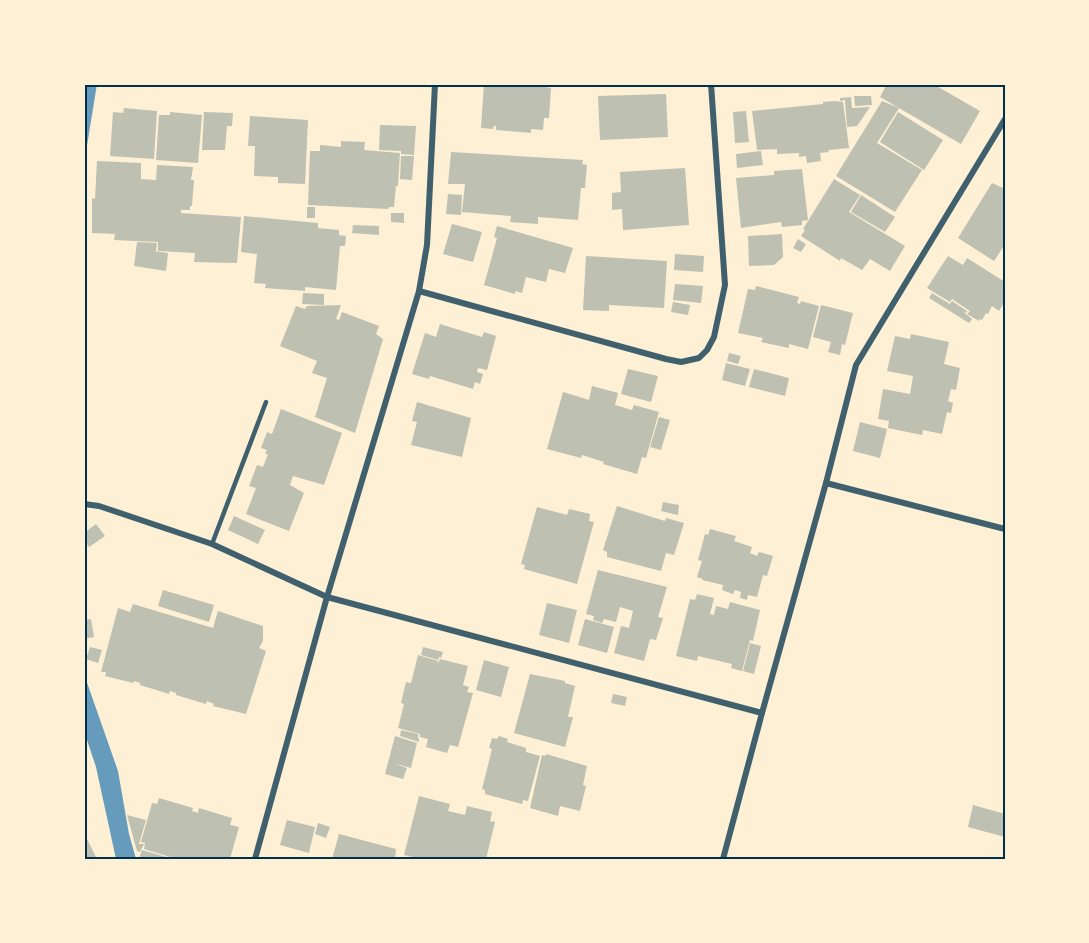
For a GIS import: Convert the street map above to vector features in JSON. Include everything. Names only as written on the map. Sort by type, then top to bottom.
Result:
[{"type":"street","points":[[255,859],[327,597],[419,291],[427,245],[435,84]]},
{"type":"street","points":[[419,291],[666,359],[681,362],[699,358],[707,350],[714,337],[725,285],[711,84]]},
{"type":"street","points":[[723,859],[856,365],[1005,119]]},
{"type":"street","points":[[826,483],[1005,528]]},
{"type":"street","points":[[84,504],[99,506],[212,544],[327,597],[762,712]]},
{"type":"lane","points":[[212,544],[266,402]]},
{"type":"water","points":[[84,84],[97,84],[84,164]]},
{"type":"water","points":[[84,674],[118,771],[129,834],[136,859],[116,859],[96,767],[84,731]]},
{"type":"building","points":[[484,84],[545,84],[545,87],[551,88],[549,118],[544,118],[543,130],[531,129],[531,133],[496,130],[496,126],[493,129],[481,128]]},
{"type":"building","points":[[887,84],[933,84],[980,111],[961,144],[880,97]]},
{"type":"building","points":[[666,94],[668,137],[600,140],[598,96]]},
{"type":"building","points":[[854,96],[871,96],[872,105],[855,106]]},
{"type":"building","points":[[851,97],[852,108],[870,107],[857,126],[847,127],[845,100],[840,101],[840,98]]},
{"type":"building","points":[[882,101],[899,108],[877,143],[922,170],[895,212],[836,176]]},
{"type":"building","points":[[843,102],[849,148],[828,150],[829,152],[820,153],[821,161],[807,163],[806,156],[799,157],[799,153],[777,154],[777,149],[757,150],[752,111]]},
{"type":"building","points":[[124,108],[157,111],[154,159],[110,156],[113,112],[123,113]]},
{"type":"building","points":[[746,111],[749,142],[735,143],[733,112]]},
{"type":"building","points":[[170,112],[202,115],[198,163],[156,160],[159,115],[170,115]]},
{"type":"building","points":[[204,112],[233,113],[232,126],[227,126],[225,150],[202,150]]},
{"type":"building","points":[[898,112],[943,140],[924,170],[880,142]]},
{"type":"building","points":[[250,116],[308,120],[305,184],[278,183],[278,177],[254,176],[255,146],[248,146]]},
{"type":"building","points":[[380,125],[416,126],[414,155],[401,154],[401,151],[379,150]]},
{"type":"building","points":[[341,141],[365,142],[364,150],[400,153],[394,207],[388,209],[308,205],[310,151],[320,151],[320,145],[341,147]]},
{"type":"building","points":[[761,151],[763,165],[737,168],[736,154]]},
{"type":"building","points":[[451,152],[583,160],[582,164],[587,165],[585,188],[581,188],[578,220],[538,217],[538,224],[510,222],[511,216],[462,212],[465,184],[448,184]]},
{"type":"building","points":[[401,156],[414,156],[412,180],[400,179]]},
{"type":"building","points":[[97,161],[141,163],[141,179],[156,180],[157,165],[193,167],[192,206],[190,210],[181,210],[181,213],[241,217],[237,263],[194,262],[195,253],[158,251],[158,242],[114,240],[115,234],[92,233],[92,198],[95,199]]},
{"type":"building","points":[[685,168],[689,225],[623,230],[622,209],[612,210],[612,193],[621,192],[620,172]]},
{"type":"building","points":[[802,169],[808,220],[802,221],[802,225],[782,227],[781,222],[741,228],[736,178],[774,175],[774,171]]},
{"type":"building","points":[[834,179],[860,195],[849,212],[905,246],[890,271],[870,259],[862,270],[841,258],[840,261],[801,236]]},
{"type":"building","points":[[992,183],[1005,189],[1005,244],[994,261],[958,238]]},
{"type":"building","points":[[448,194],[462,195],[461,215],[446,214]]},
{"type":"building","points":[[861,195],[895,217],[885,232],[851,212]]},
{"type":"building","points":[[307,207],[315,207],[315,218],[307,218]]},
{"type":"building","points":[[391,213],[404,213],[404,223],[391,222]]},
{"type":"building","points":[[244,216],[318,223],[318,228],[339,230],[339,235],[346,236],[345,246],[340,246],[336,290],[305,287],[305,291],[265,288],[266,284],[254,283],[257,254],[241,252]]},
{"type":"building","points":[[452,224],[482,232],[473,262],[443,254]]},
{"type":"building","points":[[353,225],[379,226],[379,235],[352,233]]},
{"type":"building","points":[[497,226],[573,248],[565,273],[549,269],[546,282],[526,277],[522,293],[515,291],[515,294],[484,285],[497,238],[494,237]]},
{"type":"building","points":[[782,234],[783,257],[774,265],[749,266],[748,236]]},
{"type":"building","points":[[798,239],[806,244],[801,252],[793,248]]},
{"type":"building","points":[[137,242],[157,243],[156,251],[153,251],[168,253],[166,271],[134,266]]},
{"type":"building","points":[[675,254],[704,256],[703,272],[674,270]]},
{"type":"building","points":[[586,256],[667,261],[664,308],[609,305],[609,311],[583,310]]},
{"type":"building","points":[[948,256],[963,265],[967,258],[1005,282],[1005,301],[999,311],[992,306],[988,314],[986,313],[979,321],[967,314],[970,311],[952,299],[950,302],[927,288]]},
{"type":"building","points":[[675,284],[703,286],[701,303],[673,300]]},
{"type":"building","points":[[756,286],[799,297],[797,303],[800,304],[801,301],[819,306],[808,349],[789,344],[789,348],[761,342],[763,338],[738,333],[748,289],[755,290]]},
{"type":"building","points":[[303,293],[324,294],[324,305],[302,304]]},
{"type":"building","points":[[932,293],[950,304],[952,301],[967,311],[966,313],[962,311],[972,319],[969,323],[929,298]]},
{"type":"building","points":[[673,302],[690,305],[688,315],[671,312]]},
{"type":"building","points":[[341,305],[336,319],[339,320],[342,312],[379,326],[376,334],[383,339],[355,433],[315,417],[327,378],[312,373],[317,361],[280,346],[296,306],[305,309],[307,306]]},
{"type":"building","points":[[821,305],[853,313],[845,345],[842,344],[840,355],[828,352],[831,342],[813,337]]},
{"type":"building","points":[[440,324],[482,337],[484,332],[496,336],[487,370],[478,368],[477,372],[483,374],[480,384],[475,382],[473,389],[430,376],[429,379],[412,374],[425,333],[436,337]]},
{"type":"building","points":[[911,334],[949,342],[944,364],[960,368],[956,390],[951,389],[948,401],[953,403],[951,413],[947,412],[942,434],[923,430],[922,435],[888,428],[889,421],[878,419],[883,389],[910,394],[913,376],[887,371],[895,336],[910,339]]},
{"type":"building","points":[[729,353],[741,356],[738,364],[727,361]]},
{"type":"building","points":[[726,363],[750,369],[745,386],[722,380]]},
{"type":"building","points":[[628,369],[658,376],[651,402],[621,394]]},
{"type":"building","points":[[754,369],[789,378],[785,396],[749,387]]},
{"type":"building","points":[[592,386],[618,393],[615,405],[632,410],[634,405],[659,412],[646,458],[642,457],[637,474],[582,455],[581,458],[547,449],[563,392],[589,400]]},
{"type":"building","points":[[417,402],[471,418],[462,457],[411,445],[417,422],[412,421]]},
{"type":"building","points":[[281,409],[342,433],[324,485],[293,476],[290,485],[304,493],[289,531],[246,514],[256,488],[249,486],[257,465],[263,467],[268,454],[265,454],[267,450],[261,448],[267,432],[272,434]]},
{"type":"building","points":[[659,417],[670,420],[661,450],[650,447]]},
{"type":"building","points":[[860,422],[887,429],[880,458],[853,451]]},
{"type":"building","points":[[663,502],[679,505],[678,515],[661,511]]},
{"type":"building","points":[[617,506],[665,521],[666,518],[684,523],[674,555],[666,553],[661,571],[607,557],[607,552],[603,550]]},
{"type":"building","points":[[537,507],[567,515],[569,509],[590,514],[589,521],[594,522],[577,584],[524,569],[525,565],[521,564]]},
{"type":"building","points":[[234,516],[265,530],[258,544],[228,530]]},
{"type":"building","points":[[96,524],[105,536],[89,547],[84,540],[84,533]]},
{"type":"building","points":[[710,529],[736,536],[734,541],[752,547],[750,553],[757,556],[759,552],[773,556],[767,576],[763,575],[757,597],[748,595],[747,600],[740,598],[741,592],[735,590],[733,594],[722,590],[723,585],[697,577],[702,561],[698,560],[705,534],[708,535]]},
{"type":"building","points":[[598,570],[667,587],[658,617],[663,618],[656,640],[650,639],[644,661],[614,653],[621,626],[629,628],[633,611],[620,607],[616,622],[604,619],[602,623],[593,620],[594,616],[586,614]]},
{"type":"building","points":[[163,590],[214,605],[209,622],[158,606]]},
{"type":"building","points":[[697,594],[714,598],[710,614],[714,615],[716,606],[728,609],[730,602],[760,610],[753,641],[750,640],[742,671],[731,668],[732,664],[698,656],[697,661],[676,656],[690,599],[695,600]]},
{"type":"building","points":[[547,603],[577,610],[569,643],[539,635]]},
{"type":"building","points":[[133,604],[213,628],[218,611],[263,626],[263,641],[259,648],[266,651],[246,714],[213,706],[214,704],[207,701],[206,704],[176,695],[170,691],[169,694],[134,681],[133,683],[105,676],[106,672],[101,672],[118,608],[130,612]]},
{"type":"building","points":[[91,619],[94,637],[84,639],[84,620]]},
{"type":"building","points":[[585,619],[614,627],[607,653],[578,645]]},
{"type":"building","points":[[750,643],[761,646],[754,674],[743,671]]},
{"type":"building","points":[[90,647],[102,650],[98,663],[86,659]]},
{"type":"building","points":[[423,647],[443,652],[441,658],[439,657],[438,660],[421,655]]},
{"type":"building","points":[[418,655],[438,661],[437,665],[440,659],[468,666],[463,685],[469,687],[467,692],[473,693],[458,747],[450,745],[447,753],[426,747],[428,739],[420,737],[420,734],[398,728],[406,682],[411,683]]},
{"type":"building","points":[[484,660],[509,667],[501,697],[476,690]]},
{"type":"building","points":[[530,674],[565,681],[575,686],[568,717],[573,717],[565,747],[514,733]]},
{"type":"building","points":[[613,694],[627,697],[625,706],[611,703]]},
{"type":"building","points":[[401,730],[418,734],[419,742],[400,736]]},
{"type":"building","points":[[395,736],[417,743],[411,768],[393,763],[407,768],[403,779],[385,774]]},
{"type":"building","points":[[499,736],[508,739],[507,742],[526,748],[526,752],[540,756],[528,801],[523,800],[522,804],[485,794],[485,790],[482,789],[492,749],[489,748],[492,738],[497,739]]},
{"type":"building","points":[[546,754],[587,766],[583,785],[586,786],[580,811],[560,806],[558,816],[530,808],[542,755]]},
{"type":"building","points":[[419,796],[450,804],[448,811],[465,815],[467,806],[492,812],[490,821],[495,822],[486,859],[422,859],[404,855]]},
{"type":"building","points":[[159,798],[193,808],[192,811],[198,813],[199,808],[232,818],[230,825],[239,827],[230,859],[139,858],[142,850],[170,858],[171,853],[170,857],[144,849],[145,843],[141,842],[152,803],[157,804]]},
{"type":"building","points":[[973,805],[1005,814],[1005,837],[968,827]]},
{"type":"building","points":[[127,815],[146,820],[139,844],[144,844],[140,852],[137,851]]},
{"type":"building","points":[[287,820],[315,827],[309,853],[280,845]]},
{"type":"building","points":[[318,823],[330,827],[326,838],[315,834]]},
{"type":"building","points":[[84,833],[97,859],[84,859]]},
{"type":"building","points":[[339,834],[396,849],[395,859],[332,859]]}]
